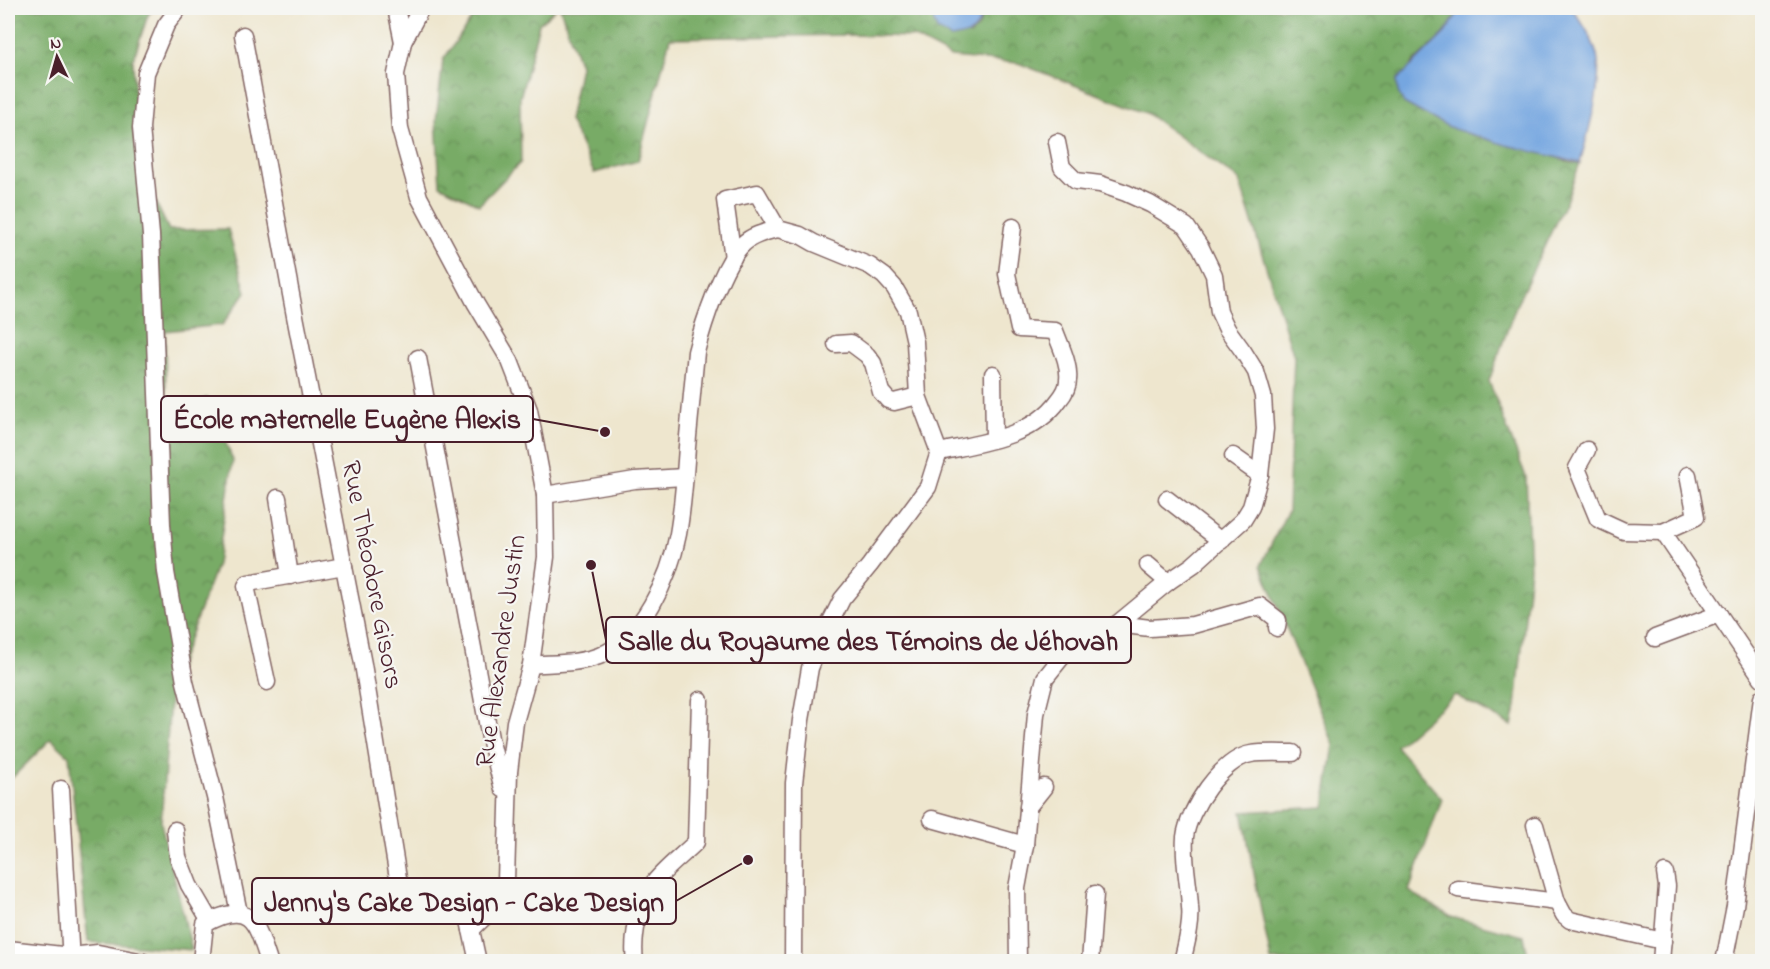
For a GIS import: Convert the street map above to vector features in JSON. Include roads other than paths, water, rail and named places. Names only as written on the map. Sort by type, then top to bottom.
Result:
[{"type":"street","points":[[179,8],[166,25],[146,73],[141,128],[151,235],[162,525],[166,572],[185,682],[215,797],[239,913]]},
{"type":"street","points":[[396,8],[403,42]]},
{"type":"street","name":"Rue Alexandre Justin","points":[[421,8],[403,42],[396,74],[400,129],[419,196],[476,304],[510,362],[529,410],[545,495],[546,557],[531,665],[515,722],[509,772],[506,881],[498,904],[471,930]]},
{"type":"street","name":"Rue Théodore Gisors","points":[[243,35],[363,664],[398,878],[404,894],[414,901],[424,902],[455,896],[461,898],[466,907],[478,962]]},
{"type":"street","points":[[1018,962],[1017,888],[1025,844],[1036,714],[1045,678],[1061,658],[1074,647],[1117,624],[1168,582],[1193,565],[1243,520],[1251,507],[1260,475],[1265,429],[1263,396],[1256,372],[1227,329],[1220,312],[1214,275],[1201,248],[1186,226],[1150,204],[1100,184],[1076,181],[1062,167],[1057,142]]},
{"type":"street","points":[[733,258],[726,200],[757,192],[778,229]]},
{"type":"street","points":[[939,452],[994,439],[1040,422],[1059,400],[1068,382],[1068,372],[1055,331],[1019,328],[1007,274],[1013,227]]},
{"type":"street","points":[[531,665],[580,661],[600,656],[624,641],[637,627],[662,585],[678,536],[696,352],[709,311],[733,258],[744,242],[759,234],[778,229],[800,235],[870,266],[884,276],[894,287],[908,311],[915,342],[918,396],[939,452],[928,487],[842,599],[810,668],[794,783],[793,962]]},
{"type":"street","points":[[1202,296],[1220,312]]},
{"type":"street","points":[[836,344],[851,343],[867,355],[873,363],[881,392],[888,400],[894,402],[918,396]]},
{"type":"street","points":[[418,358],[490,738],[508,808]]},
{"type":"street","points":[[993,374],[994,439]]},
{"type":"street","points":[[1587,450],[1577,468],[1598,519],[1624,531],[1663,532],[1696,517],[1688,475]]},
{"type":"street","points":[[1233,456],[1260,475]]},
{"type":"street","points":[[545,495],[635,480],[684,477]]},
{"type":"street","points":[[278,498],[290,576]]},
{"type":"street","points":[[1167,499],[1221,541]]},
{"type":"street","points":[[1663,532],[1762,678]]},
{"type":"street","points":[[1148,565],[1168,582]]},
{"type":"street","points":[[267,682],[246,586],[248,583],[344,566]]},
{"type":"street","points":[[1117,624],[1150,628],[1193,624],[1260,606],[1278,620],[1276,628]]},
{"type":"street","points":[[1655,638],[1719,614]]},
{"type":"street","points":[[1724,962],[1757,791],[1762,698]]},
{"type":"street","points":[[635,962],[638,916],[651,886],[696,842],[700,700]]},
{"type":"street","points":[[1182,962],[1191,910],[1185,862],[1185,835],[1200,798],[1229,765],[1238,759],[1251,754],[1293,753]]},
{"type":"street","points":[[1028,807],[1044,788]]},
{"type":"street","points":[[61,789],[71,959]]},
{"type":"street","points":[[932,819],[1025,844]]},
{"type":"street","points":[[1535,825],[1557,902],[1564,915],[1570,920],[1663,941]]},
{"type":"street","points":[[175,830],[178,857],[189,885],[210,921]]},
{"type":"street","points":[[1661,962],[1667,886],[1665,873]]},
{"type":"street","points":[[1458,889],[1557,902]]},
{"type":"street","points":[[1090,962],[1095,894]]},
{"type":"street","points":[[201,962],[205,924],[215,918],[239,913],[247,915],[258,929],[270,962]]},
{"type":"street","points":[[8,949],[71,959],[98,952],[144,962]]},
{"type":"water","points":[[929,8],[986,8],[975,30],[967,35],[951,38],[937,30]]},
{"type":"water","points":[[1461,8],[1571,8],[1575,13],[1592,40],[1598,63],[1597,92],[1580,163],[1506,145],[1454,129],[1404,103],[1398,92],[1397,80],[1445,33]]},
{"type":"place","name":"École maternelle Eugène Alexis","points":[[605,432]]},
{"type":"place","name":"Salle du Royaume des Témoins de Jéhovah","points":[[591,565]]},
{"type":"place","name":"Jenny's Cake Design - Cake Design","points":[[748,860]]}]
